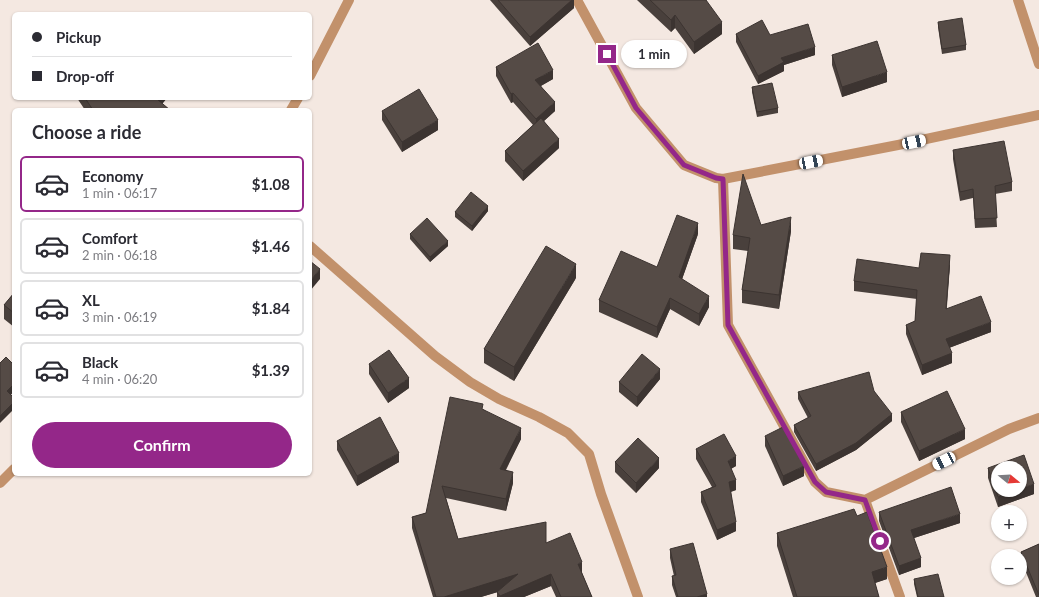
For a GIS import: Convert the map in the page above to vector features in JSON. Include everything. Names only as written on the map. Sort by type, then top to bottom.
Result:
[{"type":"street","points":[[312,72],[349,0]]},
{"type":"street","points":[[577,0],[636,108],[684,165],[716,178],[723,179],[898,145],[1039,115]]},
{"type":"street","points":[[1018,0],[1039,64]]},
{"type":"street","points":[[723,179],[728,325],[815,482],[826,492],[865,500],[1009,429],[1039,418]]},
{"type":"street","points":[[312,248],[435,356],[470,382],[568,433],[589,454],[601,494],[638,597]]},
{"type":"street","points":[[0,483],[12,471]]},
{"type":"street","points":[[865,500],[900,597]]},
{"type":"building","points":[[498,0],[572,0],[530,37]]},
{"type":"building","points":[[650,0],[706,0],[722,22],[694,42],[675,15],[671,20]]},
{"type":"building","points":[[962,18],[966,45],[942,49],[938,22]]},
{"type":"building","points":[[762,20],[770,35],[808,24],[815,47],[781,58],[784,62],[758,76],[736,34]]},
{"type":"building","points":[[877,41],[887,72],[842,87],[832,55]]},
{"type":"building","points":[[538,43],[553,70],[535,80],[555,102],[536,119],[513,93],[511,94],[496,67]]},
{"type":"building","points":[[772,83],[778,108],[757,112],[752,87]]},
{"type":"building","points":[[419,89],[438,120],[402,142],[382,111]]},
{"type":"building","points":[[86,100],[158,100],[168,108],[92,108]]},
{"type":"building","points":[[541,118],[559,139],[523,171],[505,151]]},
{"type":"building","points":[[1004,141],[1012,182],[995,186],[997,218],[975,219],[973,189],[960,192],[953,150]]},
{"type":"building","points":[[743,174],[761,225],[791,217],[779,295],[742,290],[750,238],[733,235]]},
{"type":"building","points":[[471,192],[488,206],[472,226],[455,212]]},
{"type":"building","points":[[677,215],[698,223],[679,277],[709,296],[699,314],[670,298],[657,327],[599,300],[621,251],[657,267]]},
{"type":"building","points":[[427,218],[448,241],[430,257],[410,234]]},
{"type":"building","points":[[546,246],[576,264],[514,367],[484,349]]},
{"type":"building","points":[[921,253],[950,255],[946,309],[981,296],[991,322],[946,339],[952,353],[922,365],[906,325],[915,321],[917,290],[854,281],[857,259],[919,268]]},
{"type":"building","points":[[312,263],[320,269],[312,279]]},
{"type":"building","points":[[12,295],[12,311],[4,305]]},
{"type":"building","points":[[389,350],[409,378],[388,393],[369,364]]},
{"type":"building","points":[[642,354],[660,369],[637,397],[619,382]]},
{"type":"building","points":[[6,357],[12,363],[12,386],[7,391],[12,396],[12,404],[0,416],[0,363]]},
{"type":"building","points":[[869,372],[874,391],[892,414],[856,443],[816,464],[794,425],[811,416],[798,392]]},
{"type":"building","points":[[947,391],[965,429],[919,451],[901,412]]},
{"type":"building","points":[[450,397],[483,404],[482,409],[521,428],[500,469],[513,472],[506,499],[442,486],[458,539],[546,522],[546,543],[570,533],[582,562],[578,564],[592,597],[561,597],[551,574],[500,596],[497,592],[518,574],[444,597],[436,597],[412,517],[426,513]]},
{"type":"building","points":[[380,417],[399,453],[357,476],[337,441]]},
{"type":"building","points":[[783,427],[804,466],[783,476],[765,436]]},
{"type":"building","points":[[724,434],[736,456],[728,461],[736,480],[729,482],[736,522],[717,530],[701,492],[716,486],[696,449]]},
{"type":"building","points":[[638,438],[659,458],[636,483],[615,462]]},
{"type":"building","points":[[1024,455],[1026,461],[1007,461]]},
{"type":"building","points":[[1027,464],[1034,484],[1027,486]]},
{"type":"building","points":[[991,467],[991,477],[988,468]]},
{"type":"building","points":[[951,487],[960,514],[911,530],[921,558],[899,566],[879,512]]},
{"type":"building","points":[[854,509],[857,516],[867,512],[887,567],[872,572],[879,597],[797,597],[777,533]]},
{"type":"building","points":[[693,543],[707,594],[697,597],[678,597],[672,576],[676,575],[670,549]]},
{"type":"building","points":[[1039,544],[1039,595],[1027,566],[1027,549]]},
{"type":"building","points":[[938,574],[944,597],[918,597],[914,579]]},
{"type":"route","points":[[607,54],[636,108],[684,165],[716,178],[723,179],[728,325],[815,482],[826,492],[865,500],[880,541]]}]
